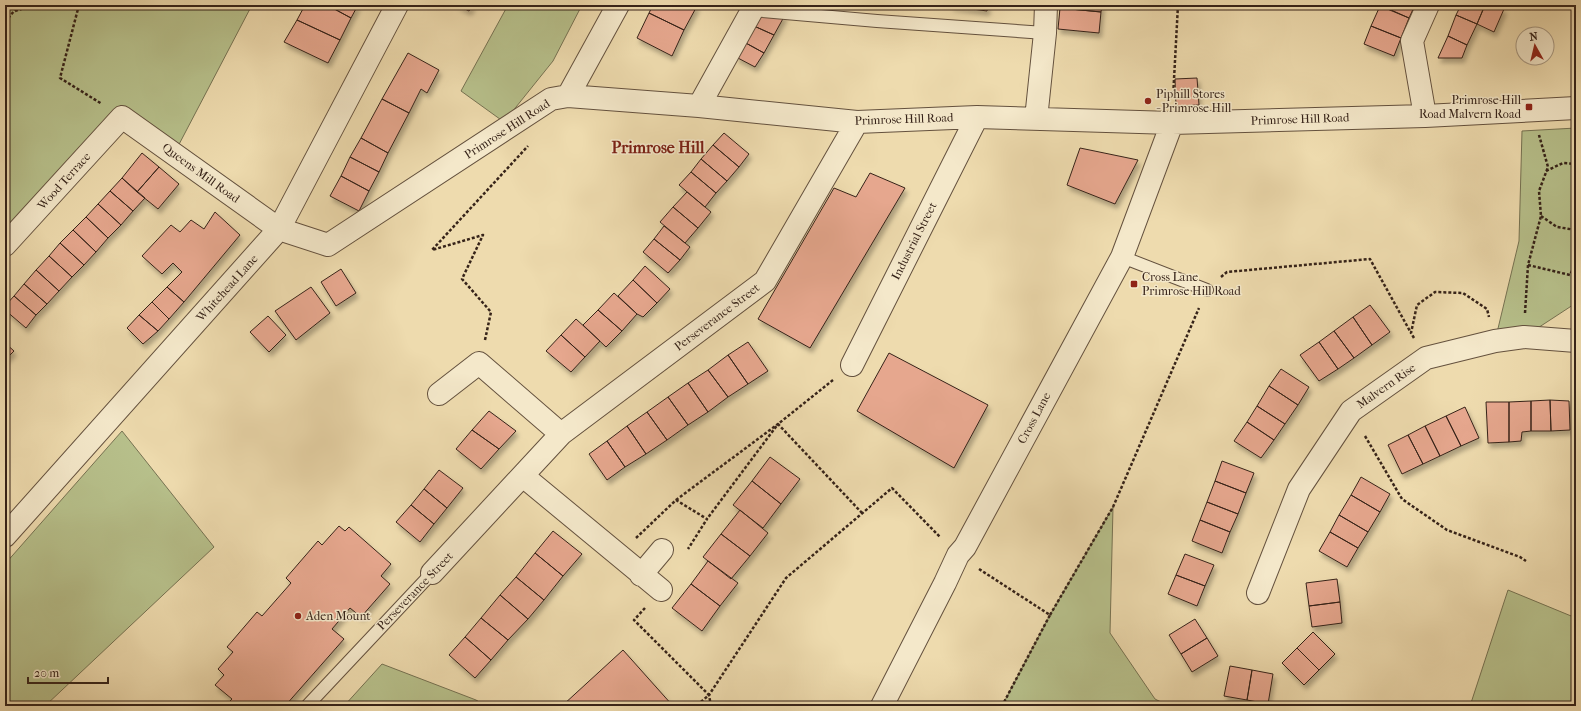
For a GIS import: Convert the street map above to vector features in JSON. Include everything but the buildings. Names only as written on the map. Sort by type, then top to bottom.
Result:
[{"type":"street","name":"Whitehead Lane","points":[[5,536],[279,229],[397,5]]},
{"type":"street","points":[[568,96],[618,5]]},
{"type":"street","points":[[1036,119],[1045,33],[1046,5]]},
{"type":"street","points":[[1425,116],[1412,41],[1428,5]]},
{"type":"street","points":[[699,106],[754,7]]},
{"type":"street","name":"Primrose Hill Road","points":[[279,229],[328,245],[551,99],[568,96],[699,106],[857,122],[977,117],[1172,123],[1425,116],[1576,108]]},
{"type":"street","name":"Queens Mill Road","points":[[122,117],[279,229]]},
{"type":"street","name":"Wood Terrace","points":[[5,245],[122,117]]},
{"type":"street","name":"Industrial Street","points":[[852,365],[977,117]]},
{"type":"street","name":"Perseverance Street","points":[[432,574],[561,434],[765,281],[857,122]]},
{"type":"street","name":"Cross Lane","points":[[882,706],[958,556],[965,547],[1122,257],[1172,123]]},
{"type":"street","name":"Malvern Rise","points":[[1258,593],[1299,489],[1351,411],[1426,358],[1495,340],[1524,337],[1576,342]]},
{"type":"street","points":[[439,394],[479,363],[561,434]]},
{"type":"street","points":[[523,476],[661,590]]},
{"type":"street","points":[[641,575],[662,550]]},
{"type":"lane","points":[[754,7],[877,21],[1045,33]]},
{"type":"lane","points":[[1122,257],[1207,290]]},
{"type":"lane","name":"Perseverance Street","points":[[307,706],[432,574]]},
{"type":"path","points":[[5,22],[19,5]]},
{"type":"path","points":[[14,12],[34,5]]},
{"type":"path","points":[[79,5],[60,78],[122,117]]},
{"type":"path","points":[[1172,123],[1178,5]]},
{"type":"path","points":[[1524,337],[1528,265],[1541,216],[1539,191],[1548,167],[1537,131]]},
{"type":"path","points":[[479,363],[491,312],[462,279],[483,235],[432,250],[532,142]]},
{"type":"path","points":[[1546,171],[1563,163],[1576,164]]},
{"type":"path","points":[[1541,216],[1557,227],[1576,230]]},
{"type":"path","points":[[1002,706],[1050,615],[1114,507],[1207,290],[1227,272],[1370,259],[1426,358]]},
{"type":"path","points":[[1528,265],[1570,274],[1576,263]]},
{"type":"path","points":[[1411,332],[1417,305],[1435,292],[1463,293],[1487,309],[1495,340]]},
{"type":"path","points":[[676,500],[778,424],[852,365]]},
{"type":"path","points":[[1351,411],[1402,499],[1447,530],[1520,557],[1526,561]]},
{"type":"path","points":[[778,424],[862,513]]},
{"type":"path","points":[[707,519],[778,424]]},
{"type":"path","points":[[696,706],[709,695],[786,578],[892,488],[958,556],[1050,615]]},
{"type":"path","points":[[709,695],[711,706]]},
{"type":"green space","points":[[5,5],[252,5],[175,152],[123,113],[5,235]]},
{"type":"green space","points":[[508,5],[582,5],[553,61],[504,122],[461,91]]},
{"type":"green space","points":[[1576,128],[1576,303],[1524,337],[1495,341],[1519,241],[1522,131]]},
{"type":"green space","points":[[122,431],[214,547],[45,706],[5,706],[5,564]]},
{"type":"green space","points":[[1113,507],[1110,633],[1155,699],[1169,706],[1002,706],[1050,615]]},
{"type":"green space","points":[[1508,590],[1576,618],[1576,706],[1470,706]]},
{"type":"green space","points":[[382,664],[476,700],[486,706],[344,706]]},
{"type":"place","name":"Piphill Stores - Primrose Hill","points":[[1148,101]]},
{"type":"place","name":"Primrose Hill Road Malvern Road","points":[[1529,107]]},
{"type":"place","name":"Cross Lane Primrose Hill Road","points":[[1134,284]]},
{"type":"place","name":"Aden Mount","points":[[298,616]]},
{"type":"district","name":"Primrose Hill","points":[[658,147]]}]
